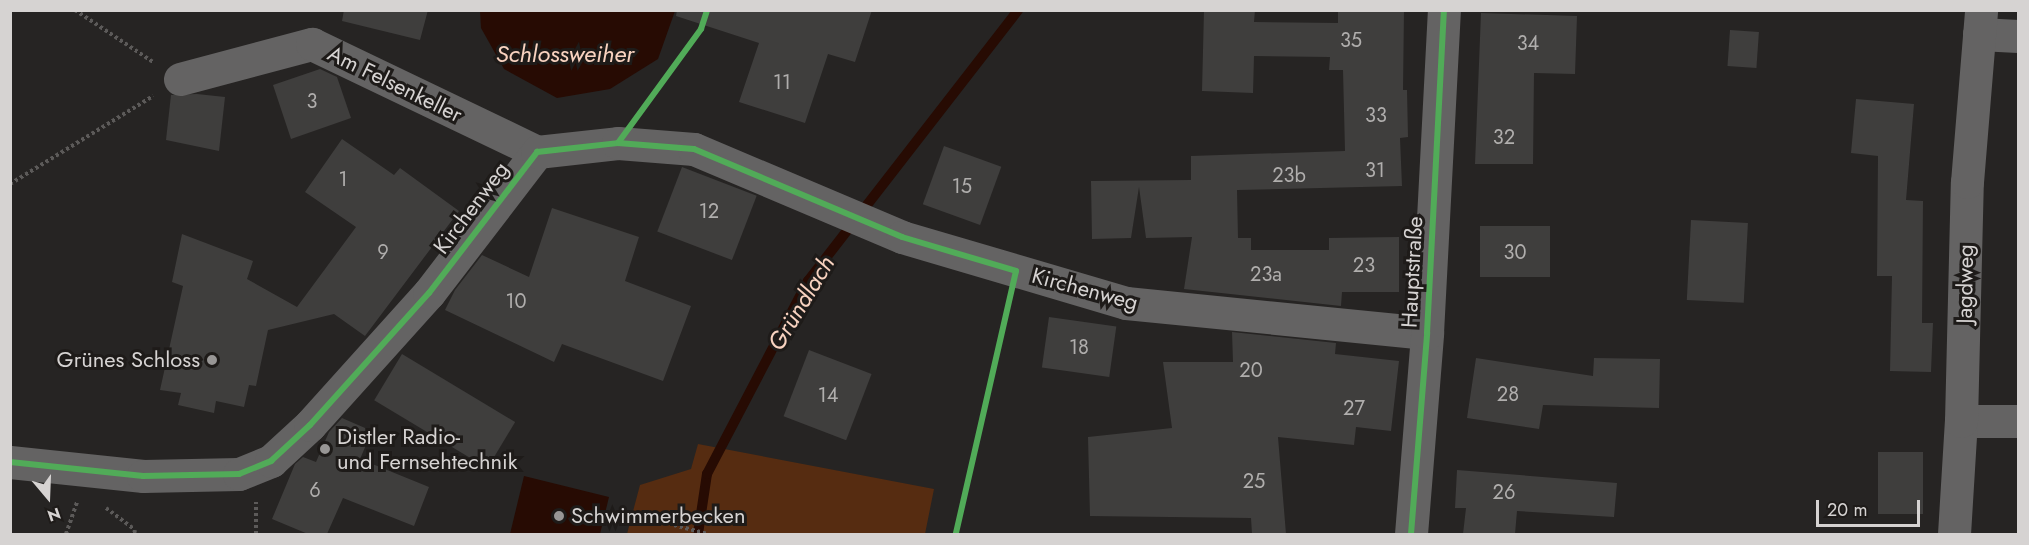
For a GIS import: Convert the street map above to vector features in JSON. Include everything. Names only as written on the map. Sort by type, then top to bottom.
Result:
[{"type":"street","name":"Hauptstraße","points":[[1412,534],[1427,333],[1444,10]]},
{"type":"street","name":"Jagdweg","points":[[1954,534],[1961,421],[1966,182],[1980,22],[2019,36]]},
{"type":"street","name":"Am Felsenkeller","points":[[180,79],[312,44],[537,152]]},
{"type":"street","name":"Kirchenweg","points":[[10,462],[143,476],[239,474],[270,461],[309,425],[429,293],[537,152],[618,143],[694,149],[821,200],[902,237],[1126,303],[1427,333]]},
{"type":"street","points":[[1961,421],[2019,421]]},
{"type":"path","points":[[10,184],[180,79],[75,10]]},
{"type":"path","points":[[66,534],[77,502]]},
{"type":"path","points":[[256,511],[256,534]]},
{"type":"path","points":[[674,525],[707,534]]},
{"type":"shaded area","points":[[698,444],[934,489],[925,534],[627,534],[640,485],[691,469]]},
{"type":"water","name":"Schlossweiher","points":[[480,10],[675,11],[658,59],[610,89],[557,98],[504,69],[481,28]]},
{"type":"water","name":"Schwimmerbecken","points":[[524,476],[609,497],[600,534],[510,534]]},
{"type":"building","points":[[344,10],[428,10],[420,40],[342,21]]},
{"type":"building","points":[[677,10],[872,10],[855,62],[828,54],[805,123],[739,102],[759,43],[676,16]]},
{"type":"building","points":[[1204,10],[1255,10],[1254,22],[1338,23],[1338,10],[1404,10],[1403,90],[1407,90],[1408,137],[1400,138],[1402,186],[1237,190],[1238,238],[1251,238],[1251,250],[1329,250],[1329,238],[1399,237],[1399,292],[1342,292],[1341,306],[1184,289],[1192,237],[1146,238],[1139,187],[1131,238],[1092,239],[1091,181],[1191,180],[1191,156],[1345,151],[1343,70],[1329,70],[1330,57],[1254,56],[1253,93],[1202,91]]},
{"type":"building","points":[[1481,13],[1577,16],[1575,74],[1534,73],[1533,164],[1475,164]]},
{"type":"building","points":[[1730,30],[1759,32],[1756,68],[1727,66]]},
{"type":"building","points":[[320,69],[337,77],[351,118],[291,139],[273,85]]},
{"type":"building","points":[[197,94],[225,97],[219,151],[166,140],[171,95]]},
{"type":"building","points":[[1856,99],[1914,104],[1906,200],[1923,201],[1922,323],[1933,323],[1931,372],[1890,371],[1892,276],[1877,276],[1878,156],[1851,153]]},
{"type":"building","points":[[342,139],[394,175],[400,168],[459,211],[365,336],[334,314],[268,330],[256,386],[249,385],[244,407],[216,401],[214,413],[178,405],[181,393],[160,390],[183,286],[172,282],[182,234],[253,261],[247,279],[297,307],[356,227],[305,192]]},
{"type":"building","points":[[944,146],[1001,167],[980,225],[923,204]]},
{"type":"building","points":[[682,167],[757,196],[732,260],[657,231]]},
{"type":"building","points":[[552,208],[639,237],[625,281],[691,306],[663,381],[562,344],[554,362],[445,310],[455,290],[482,255],[529,277]]},
{"type":"building","points":[[1691,220],[1748,223],[1744,303],[1687,300]]},
{"type":"building","points":[[1480,226],[1550,226],[1550,277],[1480,277]]},
{"type":"building","points":[[1049,317],[1116,326],[1109,377],[1042,368]]},
{"type":"building","points":[[1232,332],[1336,343],[1335,354],[1399,361],[1391,431],[1356,427],[1354,445],[1278,437],[1286,534],[1252,534],[1251,518],[1090,516],[1088,437],[1172,428],[1163,362],[1233,362]]},
{"type":"building","points":[[809,350],[872,374],[846,440],[784,416]]},
{"type":"building","points":[[402,354],[515,422],[487,468],[374,400]]},
{"type":"building","points":[[1476,358],[1593,376],[1594,358],[1660,359],[1659,408],[1543,405],[1539,429],[1467,418]]},
{"type":"building","points":[[342,418],[372,431],[360,459],[429,487],[414,526],[343,498],[327,534],[308,534],[272,519],[295,464],[303,457],[316,462],[329,432]]},
{"type":"building","points":[[1878,452],[1923,452],[1923,514],[1878,514]]},
{"type":"building","points":[[1457,470],[1617,483],[1614,517],[1517,511],[1515,534],[1463,534],[1466,508],[1455,508]]},
{"type":"waterway","name":"Gründlach","points":[[698,534],[707,474],[808,281],[1018,10]]},
{"type":"cycle path","points":[[618,143],[701,29],[707,10]]},
{"type":"cycle path","points":[[1411,534],[1427,333],[1444,10]]},
{"type":"cycle path","points":[[10,462],[143,476],[239,474],[271,461],[310,425],[429,293],[537,152],[618,143],[694,149],[902,237],[1016,271],[956,534]]},
{"type":"place","name":"Grünes Schloss","points":[[212,360]]},
{"type":"place","name":"Distler Radio- und Fernsehtechnik","points":[[325,449]]},
{"type":"place","name":"Schwimmerbecken","points":[[559,516]]}]
